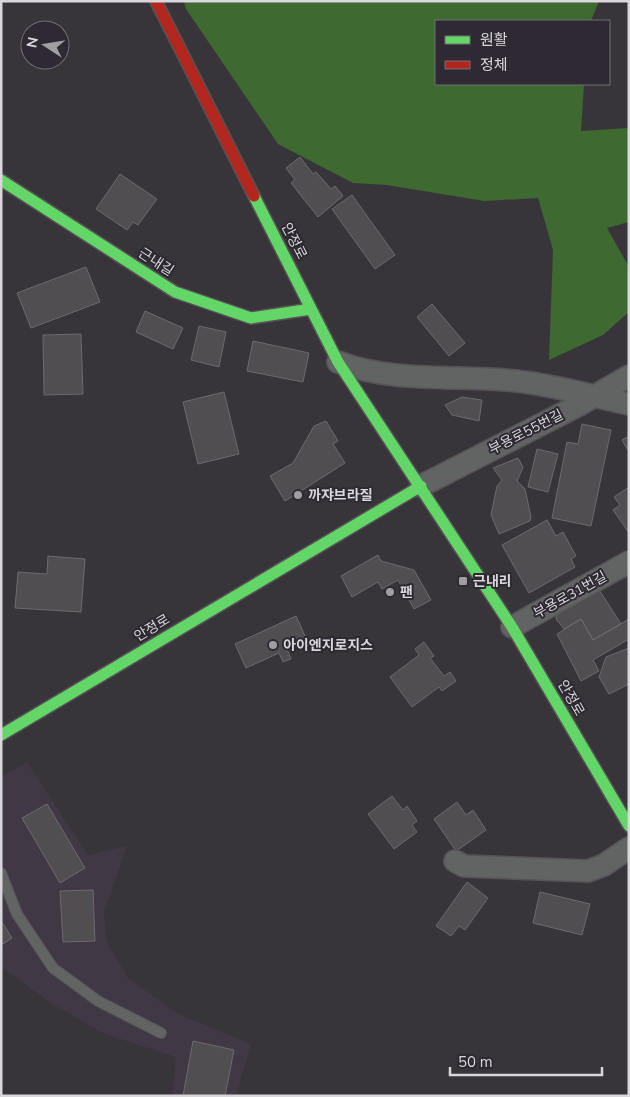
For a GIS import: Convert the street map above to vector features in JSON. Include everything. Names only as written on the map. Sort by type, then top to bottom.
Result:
[{"type":"main road","name":"안정로","points":[[156,1],[338,362],[512,627],[629,826]]},
{"type":"main road","name":"근내길","points":[[1,180],[175,292],[251,318],[311,309]]},
{"type":"main road","name":"안정로","points":[[1,735],[421,486]]},
{"type":"street","points":[[338,362],[352,367],[399,374],[518,381],[596,395],[629,404]]},
{"type":"street","name":"부용로55번길","points":[[421,486],[629,376]]},
{"type":"street","name":"부용로31번길","points":[[512,627],[629,562]]},
{"type":"street","points":[[455,861],[464,866],[588,871],[604,865],[629,848]]},
{"type":"lane","points":[[1,873],[17,914],[53,968],[98,1000],[161,1033]]},
{"type":"shaded area","points":[[27,762],[88,855],[127,846],[104,912],[106,941],[129,979],[180,1015],[251,1044],[236,1096],[172,1096],[176,1057],[105,1034],[54,1005],[1,967],[1,777]]},
{"type":"green space","points":[[184,1],[599,1],[591,20],[435,20],[435,85],[584,85],[581,131],[629,128],[629,222],[607,228],[629,267],[629,312],[603,335],[549,360],[553,250],[538,198],[484,201],[387,185],[353,183],[278,144],[186,9]]},
{"type":"building","points":[[300,157],[313,174],[316,172],[331,189],[335,186],[343,196],[318,217],[291,183],[295,180],[286,168]]},
{"type":"building","points":[[120,174],[157,199],[138,225],[133,222],[127,230],[96,209]]},
{"type":"building","points":[[352,195],[395,255],[375,269],[332,209]]},
{"type":"building","points":[[86,267],[100,302],[31,328],[17,293]]},
{"type":"building","points":[[432,304],[465,343],[449,356],[417,317]]},
{"type":"building","points":[[145,311],[183,328],[173,349],[136,332]]},
{"type":"building","points":[[199,326],[226,332],[219,367],[191,360]]},
{"type":"building","points":[[81,334],[83,394],[44,395],[43,335]]},
{"type":"building","points":[[253,341],[309,353],[303,382],[247,371]]},
{"type":"building","points":[[224,392],[239,454],[198,464],[183,402]]},
{"type":"building","points":[[462,397],[482,400],[479,421],[452,415],[445,405]]},
{"type":"building","points":[[326,421],[338,441],[333,444],[345,463],[285,501],[270,476],[293,463],[314,426]]},
{"type":"building","points":[[582,424],[611,430],[591,526],[552,518],[567,442],[578,444]]},
{"type":"building","points":[[629,436],[629,452],[622,440]]},
{"type":"building","points":[[537,449],[558,454],[548,492],[528,487]]},
{"type":"building","points":[[518,458],[523,467],[517,481],[525,489],[531,517],[530,521],[499,534],[491,515],[497,486],[502,480],[493,468]]},
{"type":"building","points":[[629,487],[629,533],[613,510],[620,505],[614,497]]},
{"type":"building","points":[[547,520],[556,536],[563,532],[576,556],[571,559],[575,567],[529,593],[502,545]]},
{"type":"building","points":[[378,555],[381,561],[414,570],[431,600],[414,609],[398,580],[382,589],[378,582],[352,597],[341,576]]},
{"type":"building","points":[[48,556],[85,559],[81,612],[15,608],[18,572],[47,574]]},
{"type":"building","points":[[594,582],[621,624],[593,640],[581,619],[564,629],[556,619],[559,603]]},
{"type":"building","points":[[296,616],[306,638],[286,647],[291,659],[283,662],[279,653],[246,668],[235,644]]},
{"type":"building","points":[[581,619],[593,640],[629,619],[629,639],[593,660],[599,671],[581,681],[557,634]]},
{"type":"building","points":[[424,642],[434,656],[430,658],[444,676],[450,672],[456,681],[442,691],[439,687],[412,707],[390,677],[419,655],[415,649]]},
{"type":"building","points":[[629,648],[629,684],[609,694],[599,677],[606,657]]},
{"type":"building","points":[[392,796],[403,810],[407,806],[417,821],[412,825],[417,832],[394,849],[368,814]]},
{"type":"building","points":[[457,802],[466,815],[473,810],[486,830],[456,851],[434,819]]},
{"type":"building","points":[[47,804],[85,868],[60,883],[22,818]]},
{"type":"building","points":[[467,882],[488,898],[465,930],[459,926],[451,936],[436,926]]},
{"type":"building","points":[[93,890],[95,941],[63,942],[60,891]]},
{"type":"building","points":[[540,892],[590,904],[582,935],[533,923]]},
{"type":"building","points":[[1,921],[12,938],[1,945]]},
{"type":"building","points":[[193,1041],[234,1050],[225,1096],[183,1096]]},
{"type":"traffic: fast","points":[[1,180],[175,292],[251,318],[311,309]]},
{"type":"traffic: fast","points":[[254,196],[338,362],[512,627],[629,826]]},
{"type":"traffic: fast","points":[[1,735],[421,486]]},
{"type":"traffic: jam","points":[[156,1],[254,196]]},
{"type":"place","name":"까쟈브라질","points":[[298,495]]},
{"type":"place","name":"근내리","points":[[463,581]]},
{"type":"place","name":"팬","points":[[390,592]]},
{"type":"place","name":"아이엔지로지스","points":[[273,645]]}]
